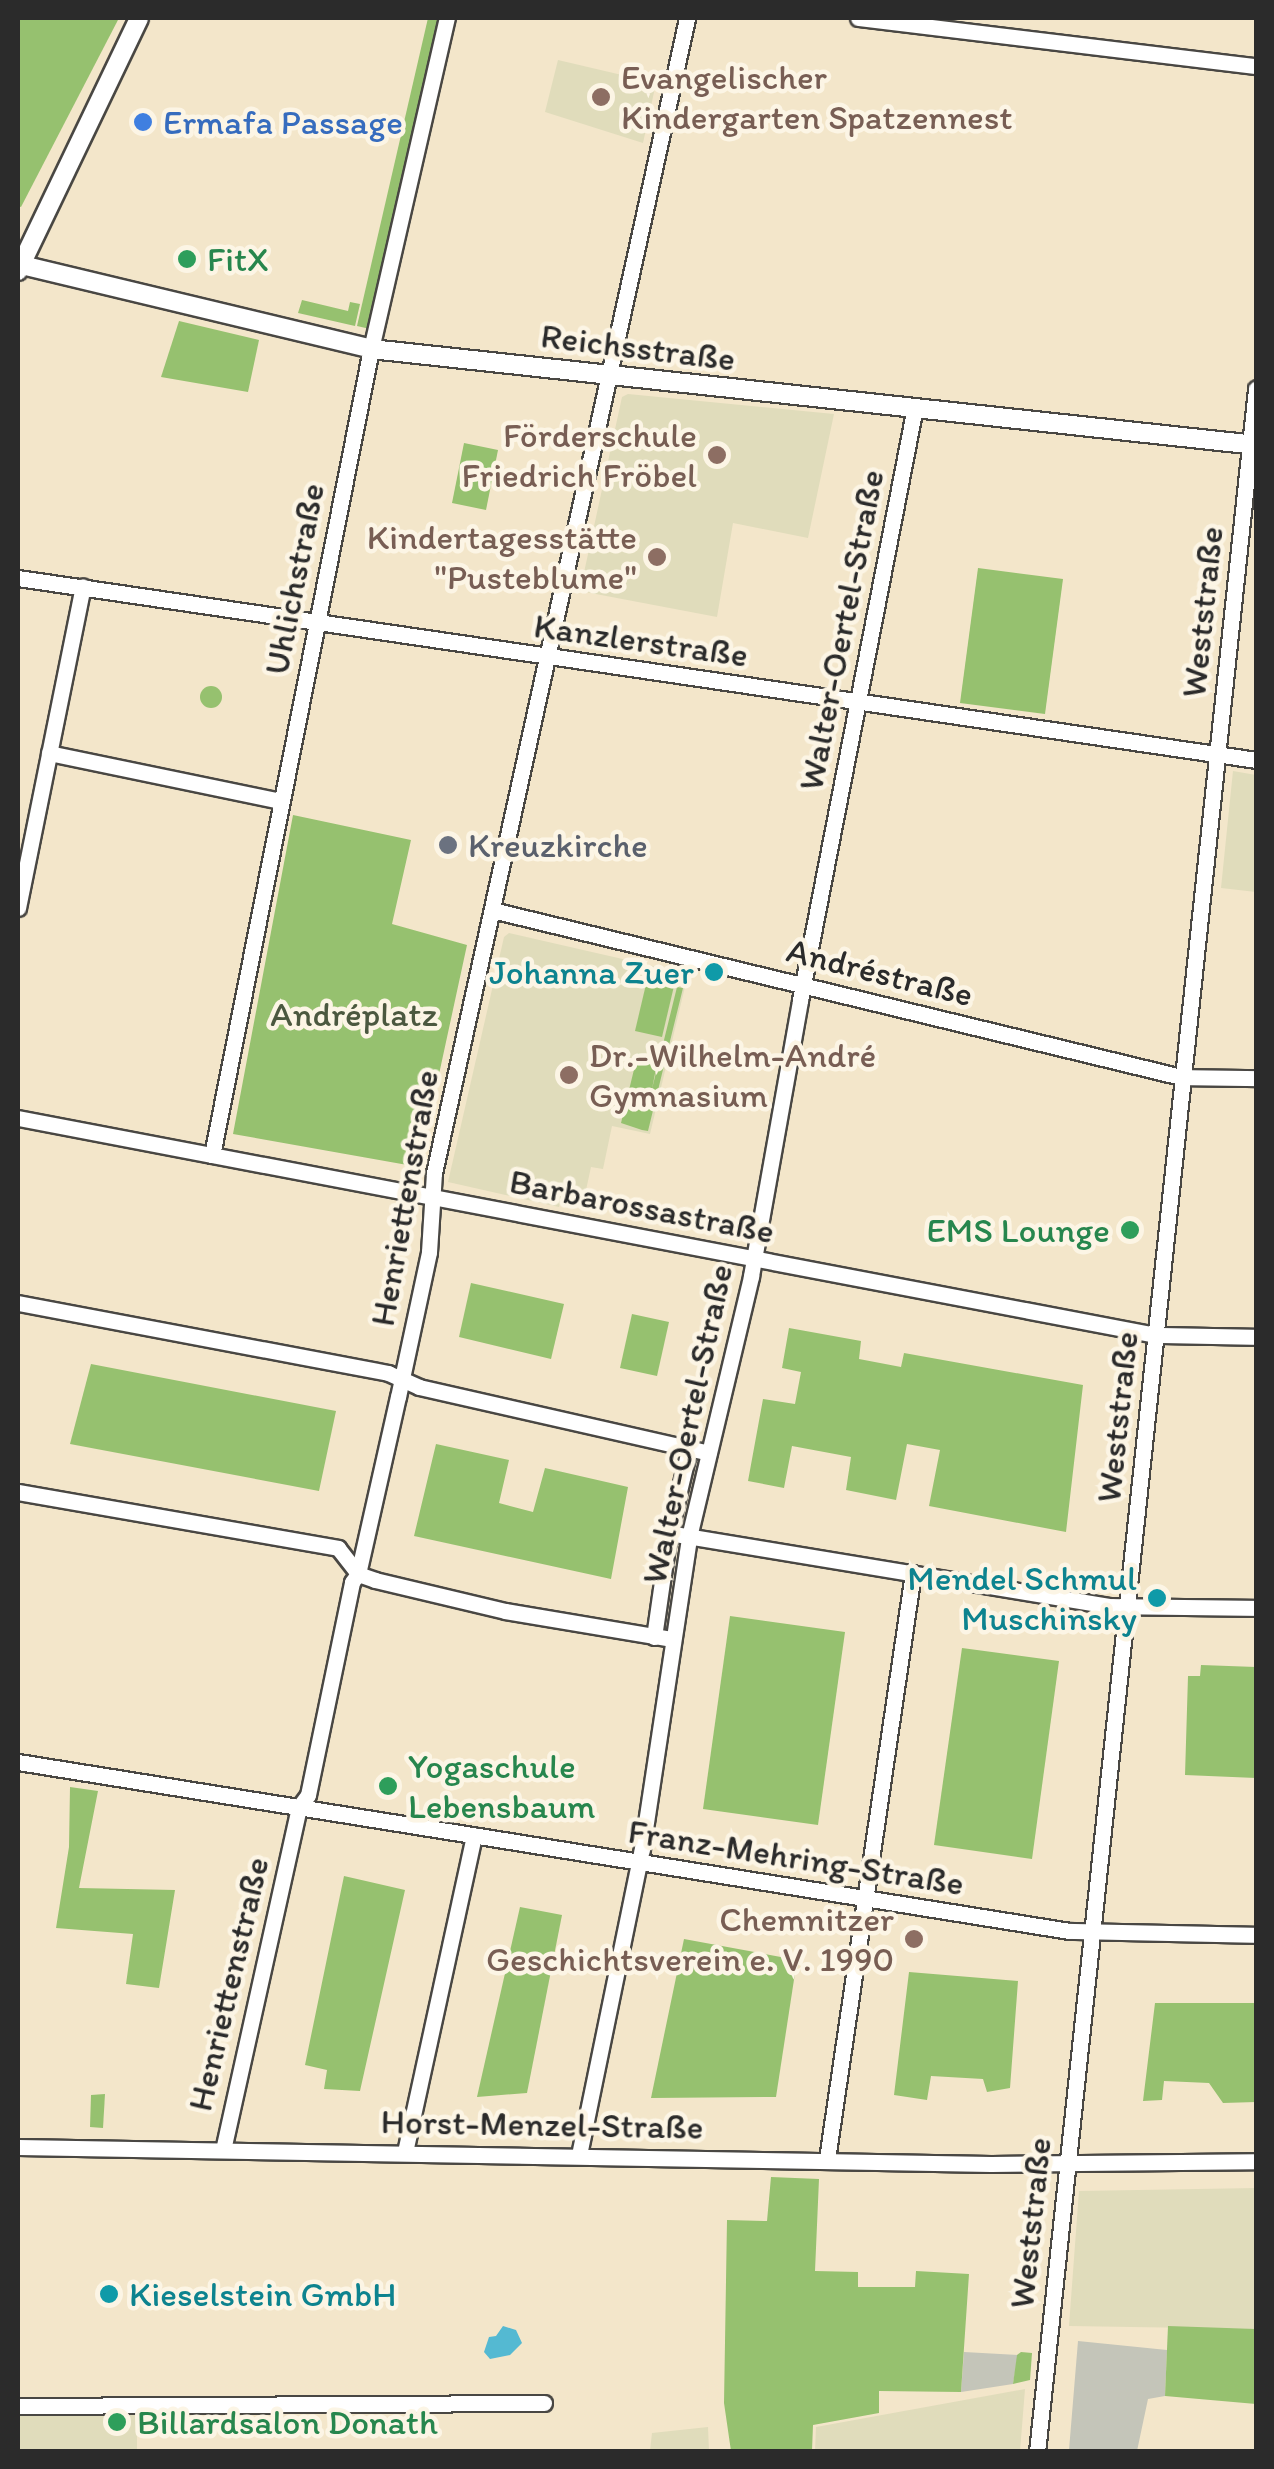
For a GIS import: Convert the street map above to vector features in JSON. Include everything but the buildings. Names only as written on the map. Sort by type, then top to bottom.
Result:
[{"type":"main road","points":[[19,267],[139,18]]},
{"type":"main road","name":"Reichsstraße","points":[[19,267],[370,349],[914,412],[1254,445]]},
{"type":"street","name":"Uhlichstraße","points":[[212,1155],[370,349],[447,18]]},
{"type":"street","name":"Henriettenstraße","points":[[222,2150],[298,1807],[308,1794],[352,1582],[358,1574],[402,1380],[429,1252],[434,1173],[687,18]]},
{"type":"street","points":[[858,18],[1256,66]]},
{"type":"street","name":"Weststraße","points":[[1037,2452],[1181,1077],[1254,445],[1256,389]]},
{"type":"street","name":"Walter-Oertel-Straße","points":[[579,2155],[638,1863],[689,1538],[753,1258],[914,412]]},
{"type":"street","name":"Kanzlerstraße","points":[[18,578],[1256,760]]},
{"type":"street","points":[[18,908],[84,587]]},
{"type":"street","points":[[49,752],[281,801]]},
{"type":"street","name":"Andréstraße","points":[[492,910],[1181,1077],[1256,1078]]},
{"type":"street","name":"Barbarossastraße","points":[[18,1118],[1156,1335],[1256,1336]]},
{"type":"street","points":[[18,1303],[402,1380],[708,1453]]},
{"type":"street","name":"Walter-Oertel-Straße","points":[[654,1637],[669,1533],[689,1450]]},
{"type":"street","points":[[18,1492],[338,1548],[358,1574],[504,1611],[673,1639]]},
{"type":"street","points":[[669,1533],[1126,1607],[1256,1608]]},
{"type":"street","points":[[827,2159],[913,1573]]},
{"type":"street","name":"Franz-Mehring-Straße","points":[[18,1762],[1092,1934],[1256,1935]]},
{"type":"street","points":[[404,2152],[474,1836]]},
{"type":"street","name":"Horst-Menzel-Straße","points":[[18,2146],[1256,2162]]},
{"type":"street","points":[[18,2406],[544,2403]]},
{"type":"shaded area","name":"Evangelischer Kindergarten Spatzennest","points":[[558,60],[656,83],[643,143],[545,112]]},
{"type":"shaded area","name":"Förderschule Friedrich Fröbel","points":[[628,394],[834,414],[808,538],[733,523],[717,617],[580,591],[622,397]]},
{"type":"shaded area","points":[[1233,771],[1256,775],[1256,892],[1221,888]]},
{"type":"shaded area","name":"Dr.-Wilhelm-André Gymnasium","points":[[509,933],[688,974],[650,1134],[612,1126],[603,1169],[591,1167],[583,1204],[561,1199],[559,1207],[448,1182],[504,937]]},
{"type":"shaded area","points":[[1256,2188],[1256,2329],[1069,2326],[1079,2191]]},
{"type":"shaded area","points":[[1078,2341],[1167,2350],[1165,2396],[1148,2399],[1137,2451],[1069,2450]]},
{"type":"shaded area","points":[[964,2352],[1018,2355],[1013,2384],[961,2392]]},
{"type":"shaded area","points":[[1025,2389],[1020,2451],[815,2451],[816,2427]]},
{"type":"shaded area","points":[[18,2413],[137,2414],[137,2451],[18,2452]]},
{"type":"shaded area","points":[[708,2427],[709,2451],[650,2451],[652,2433]]},
{"type":"green space","points":[[18,18],[119,18],[21,207],[18,206]]},
{"type":"green space","points":[[428,18],[438,18],[370,329],[357,326]]},
{"type":"green space","points":[[302,300],[348,311],[350,302],[360,304],[355,326],[298,313]]},
{"type":"green space","points":[[179,321],[259,340],[248,392],[161,377]]},
{"type":"green space","points":[[464,443],[498,450],[486,510],[452,503]]},
{"type":"green space","points":[[978,568],[1063,579],[1045,714],[960,703]]},
{"type":"green space","points":[[207,686],[215,686],[222,697],[215,708],[207,708],[200,701],[200,693]]},
{"type":"green space","name":"Andréplatz","points":[[293,815],[411,840],[392,924],[467,945],[420,1162],[413,1166],[233,1134]]},
{"type":"green space","points":[[647,980],[674,986],[662,1037],[635,1031]]},
{"type":"green space","points":[[677,987],[683,988],[648,1131],[642,1130],[621,1123],[638,1053],[658,1058],[652,1089]]},
{"type":"green space","points":[[471,1283],[564,1304],[551,1359],[459,1337]]},
{"type":"green space","points":[[632,1314],[669,1322],[657,1376],[620,1368]]},
{"type":"green space","points":[[789,1328],[861,1341],[859,1359],[901,1367],[904,1353],[1083,1385],[1066,1532],[929,1506],[940,1450],[907,1444],[896,1500],[846,1490],[851,1457],[792,1446],[784,1488],[748,1481],[763,1399],[795,1404],[801,1372],[782,1368]]},
{"type":"green space","points":[[91,1364],[336,1411],[319,1491],[70,1444]]},
{"type":"green space","points":[[436,1444],[509,1460],[499,1503],[533,1512],[545,1468],[628,1487],[611,1579],[414,1536]]},
{"type":"green space","points":[[730,1616],[845,1632],[818,1825],[703,1809]]},
{"type":"green space","points":[[962,1648],[1059,1661],[1032,1859],[934,1845]]},
{"type":"green space","points":[[1201,1665],[1256,1667],[1256,1778],[1185,1775],[1188,1676],[1200,1676]]},
{"type":"green space","points":[[70,1787],[98,1791],[79,1888],[175,1890],[159,1988],[126,1984],[133,1934],[56,1928],[69,1847]]},
{"type":"green space","points":[[344,1876],[405,1890],[360,2091],[324,2089],[327,2070],[305,2065]]},
{"type":"green space","points":[[520,1907],[562,1915],[527,2093],[477,2097]]},
{"type":"green space","points":[[684,1939],[797,1960],[776,2097],[651,2098]]},
{"type":"green space","points":[[909,1972],[1018,1981],[1010,2088],[987,2092],[983,2079],[931,2076],[927,2100],[894,2095]]},
{"type":"green space","points":[[1155,2003],[1256,2003],[1256,2102],[1223,2103],[1209,2083],[1164,2081],[1162,2100],[1143,2101]]},
{"type":"green space","points":[[105,2094],[103,2128],[90,2127],[91,2095]]},
{"type":"green space","points":[[771,2177],[819,2179],[815,2271],[858,2272],[858,2287],[915,2287],[916,2271],[969,2274],[961,2392],[879,2391],[879,2413],[813,2425],[812,2451],[731,2451],[724,2403],[727,2220],[767,2221]]},
{"type":"green space","points":[[1168,2326],[1256,2329],[1256,2404],[1165,2396]]},
{"type":"green space","points":[[1032,2353],[1030,2380],[1013,2384],[1017,2355]]},
{"type":"water","points":[[503,2326],[516,2330],[522,2343],[510,2355],[490,2359],[484,2352],[489,2337],[496,2336]]},
{"type":"place","name":"Evangelischer Kindergarten Spatzennest","points":[[601,97]]},
{"type":"place","name":"Ermafa Passage","points":[[143,122]]},
{"type":"place","name":"FitX","points":[[187,259]]},
{"type":"place","name":"Förderschule Friedrich Fröbel","points":[[717,455]]},
{"type":"place","name":"Kindertagesstätte \"Pusteblume\"","points":[[657,557]]},
{"type":"place","name":"Kreuzkirche","points":[[448,845]]},
{"type":"place","name":"Johanna Zuer","points":[[714,972]]},
{"type":"place","name":"Dr.-Wilhelm-André Gymnasium","points":[[569,1075]]},
{"type":"place","name":"EMS Lounge","points":[[1130,1230]]},
{"type":"place","name":"Mendel Schmul Muschinsky","points":[[1157,1598]]},
{"type":"place","name":"Yogaschule Lebensbaum","points":[[388,1786]]},
{"type":"place","name":"Chemnitzer Geschichtsverein e. V. 1990","points":[[914,1939]]},
{"type":"place","name":"Kieselstein GmbH","points":[[109,2294]]},
{"type":"place","name":"Billardsalon Donath","points":[[117,2422]]}]
